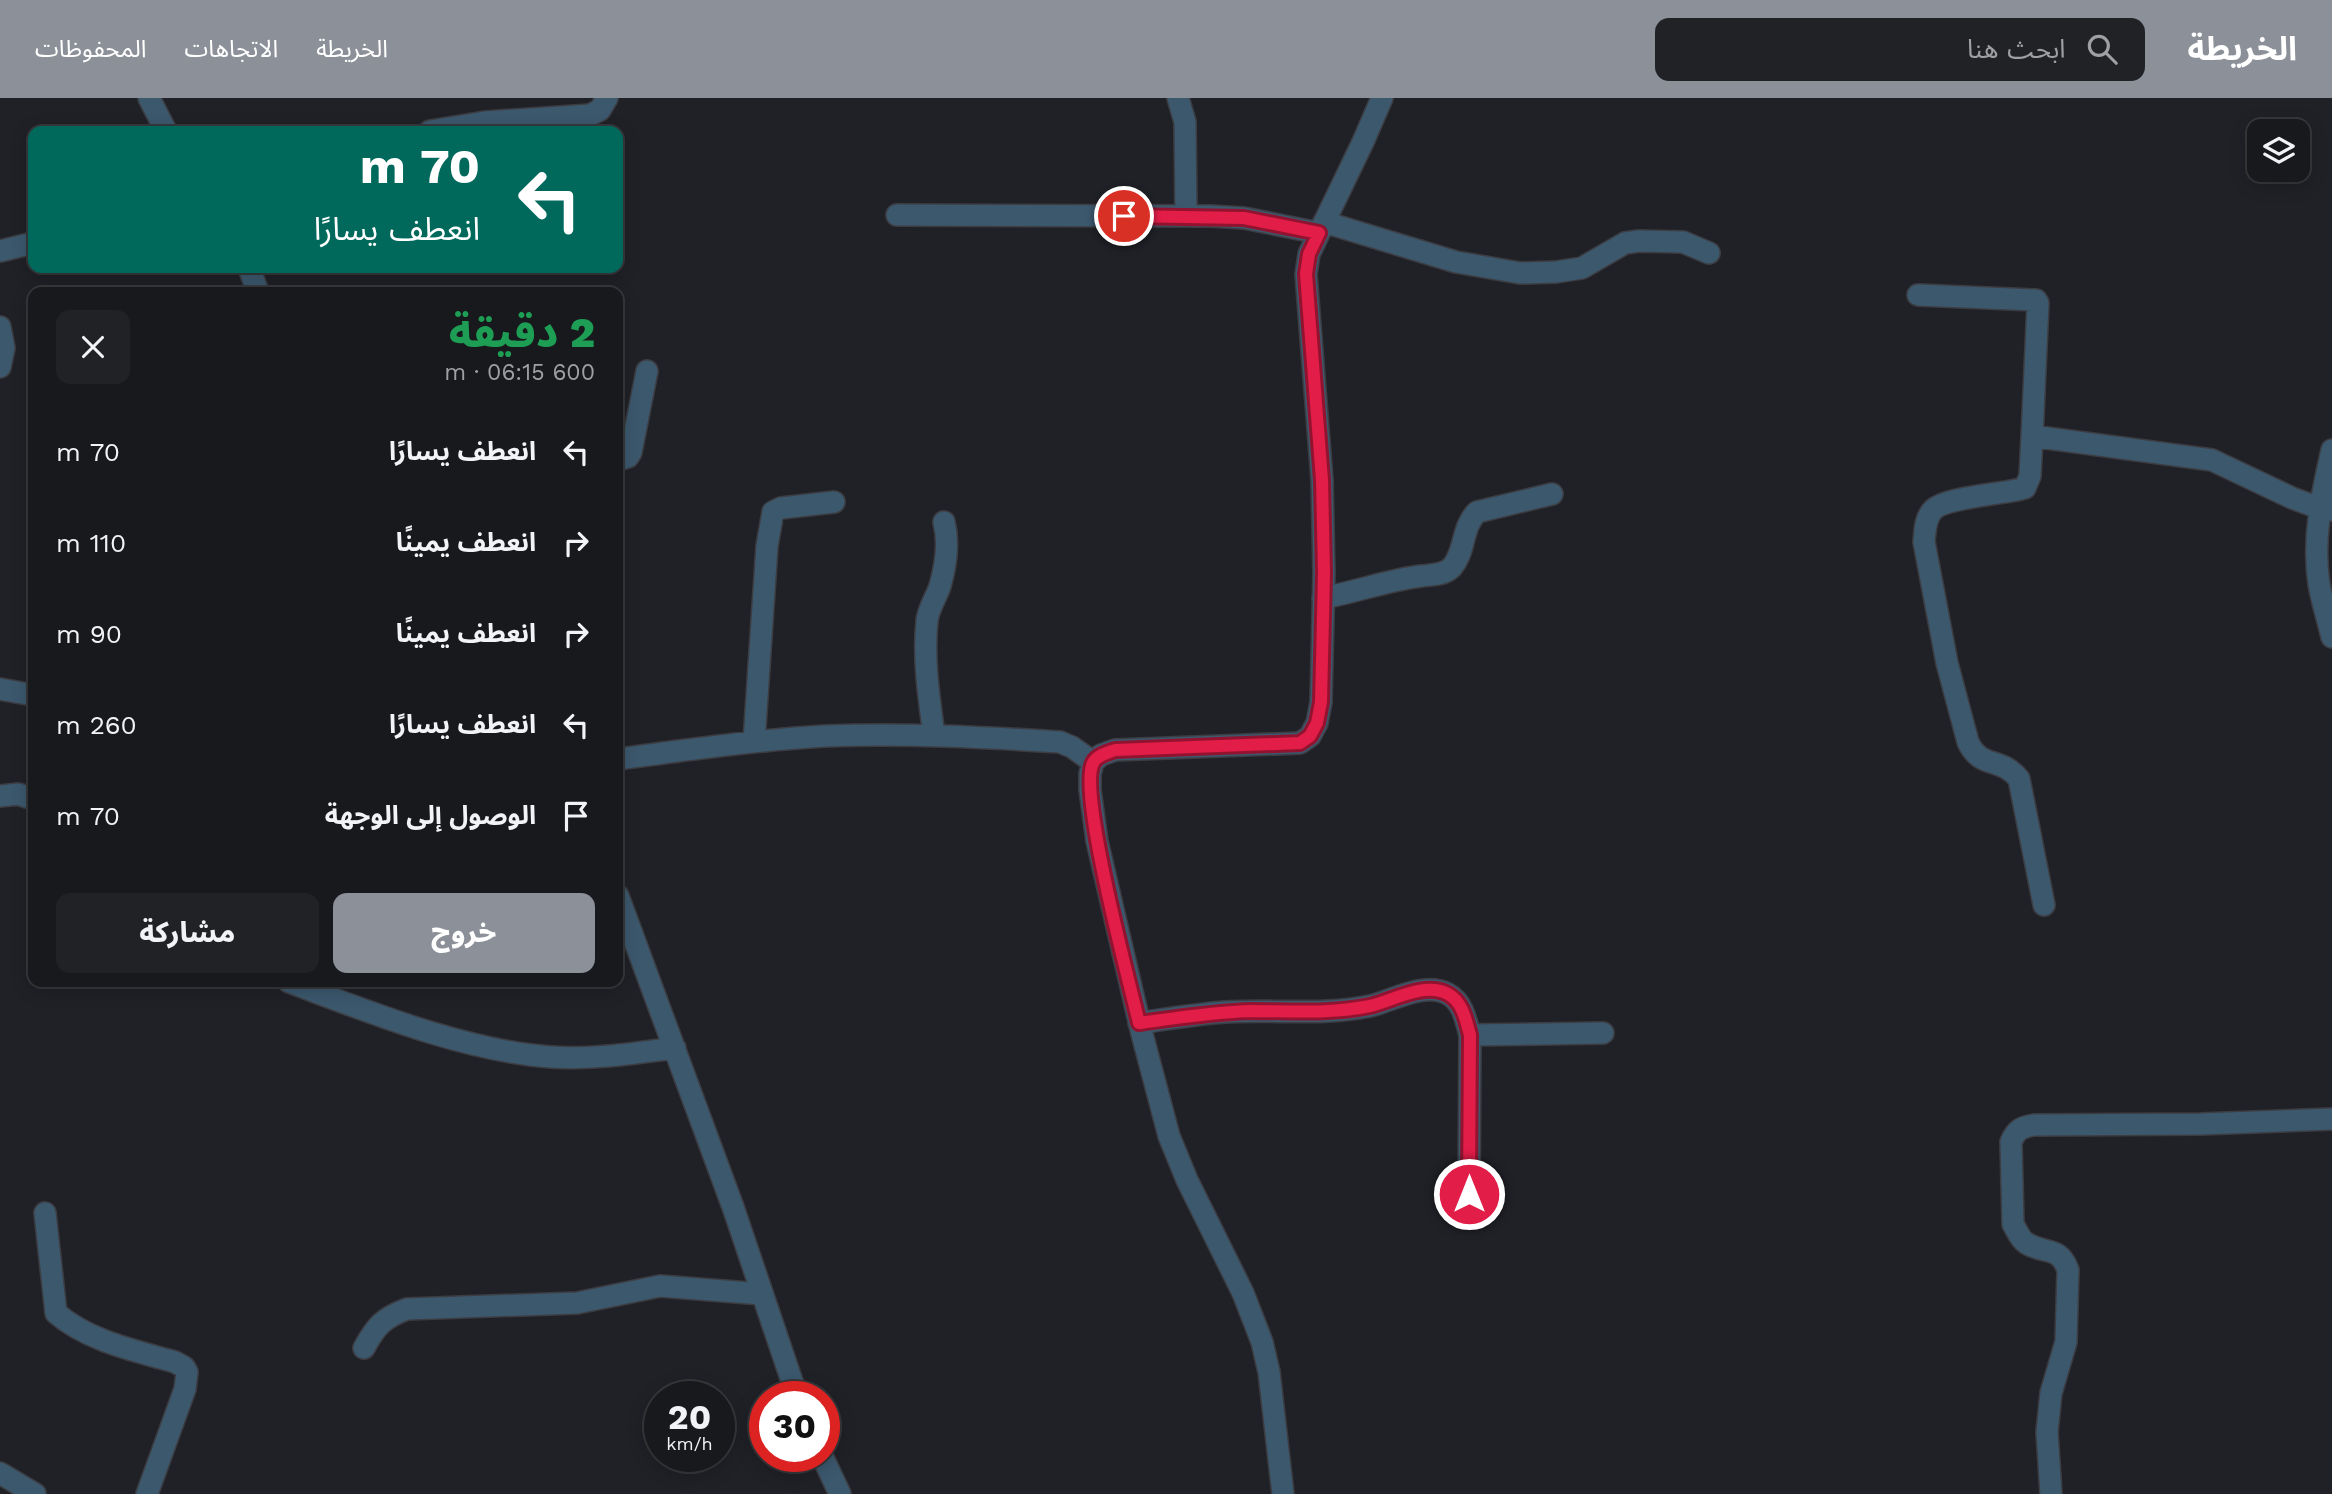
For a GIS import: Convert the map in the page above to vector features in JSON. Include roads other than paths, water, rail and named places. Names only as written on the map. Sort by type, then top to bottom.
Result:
[{"type":"street","points":[[149,98],[163,126]]},
{"type":"street","points":[[461,126],[485,122],[590,116],[600,110],[607,98]]},
{"type":"street","points":[[1178,98],[1185,122],[1186,215]]},
{"type":"street","points":[[1283,1494],[1269,1372],[1262,1342],[1243,1293],[1187,1180],[1170,1136],[1139,1023],[1097,841],[1090,790],[1093,762],[1101,755],[1115,750],[1300,743],[1310,736],[1317,723],[1321,702],[1322,480],[1306,289],[1309,254],[1382,98]]},
{"type":"street","points":[[897,215],[1186,215],[1244,218],[1321,228],[1456,262],[1520,274],[1581,268],[1625,243],[1639,241],[1683,242],[1709,253]]},
{"type":"street","points":[[0,251],[28,244]]},
{"type":"street","points":[[1918,295],[2036,300],[2038,303],[2030,477],[2025,488],[1971,497],[1938,506],[1931,512],[1926,524],[1924,542],[1947,663],[1968,742],[1973,754],[2005,766],[2019,779],[2044,905]]},
{"type":"street","points":[[0,327],[4,348],[0,367]]},
{"type":"street","points":[[623,458],[631,452],[646,371]]},
{"type":"street","points":[[2032,437],[2089,442],[2212,460],[2326,509]]},
{"type":"street","points":[[2332,450],[2326,509],[2317,548],[2319,583],[2332,637]]},
{"type":"street","points":[[1323,598],[1444,572],[1451,568],[1461,552],[1469,522],[1477,512],[1552,494]]},
{"type":"street","points":[[754,742],[767,546],[774,512],[781,508],[834,502]]},
{"type":"street","points":[[934,735],[925,639],[927,617],[944,567],[947,545],[944,522]]},
{"type":"street","points":[[0,689],[28,694]]},
{"type":"street","points":[[623,758],[825,736],[934,735],[1060,742],[1093,762]]},
{"type":"street","points":[[0,796],[18,794],[28,797]]},
{"type":"street","points":[[623,908],[733,1207],[792,1381]]},
{"type":"street","points":[[302,987],[351,1005],[502,1051],[552,1058],[598,1057],[675,1048]]},
{"type":"street","points":[[1139,1023],[1224,1012],[1317,1012],[1369,1006],[1417,992],[1435,990],[1447,993],[1457,1001],[1470,1035],[1469,1194]]},
{"type":"street","points":[[1470,1035],[1603,1033]]},
{"type":"street","points":[[2051,1494],[2048,1432],[2051,1394],[2066,1342],[2068,1270],[2064,1259],[2057,1253],[2026,1243],[2013,1224],[2011,1142],[2015,1132],[2022,1127],[2034,1125],[2201,1124],[2332,1119]]},
{"type":"street","points":[[45,1213],[57,1313],[65,1321],[93,1335],[175,1362],[184,1367],[187,1373],[184,1389],[146,1494]]},
{"type":"street","points":[[363,1348],[375,1329],[388,1316],[407,1309],[577,1303],[660,1286],[762,1294]]},
{"type":"street","points":[[830,1472],[840,1494]]},
{"type":"street","points":[[0,1473],[35,1494]]}]
